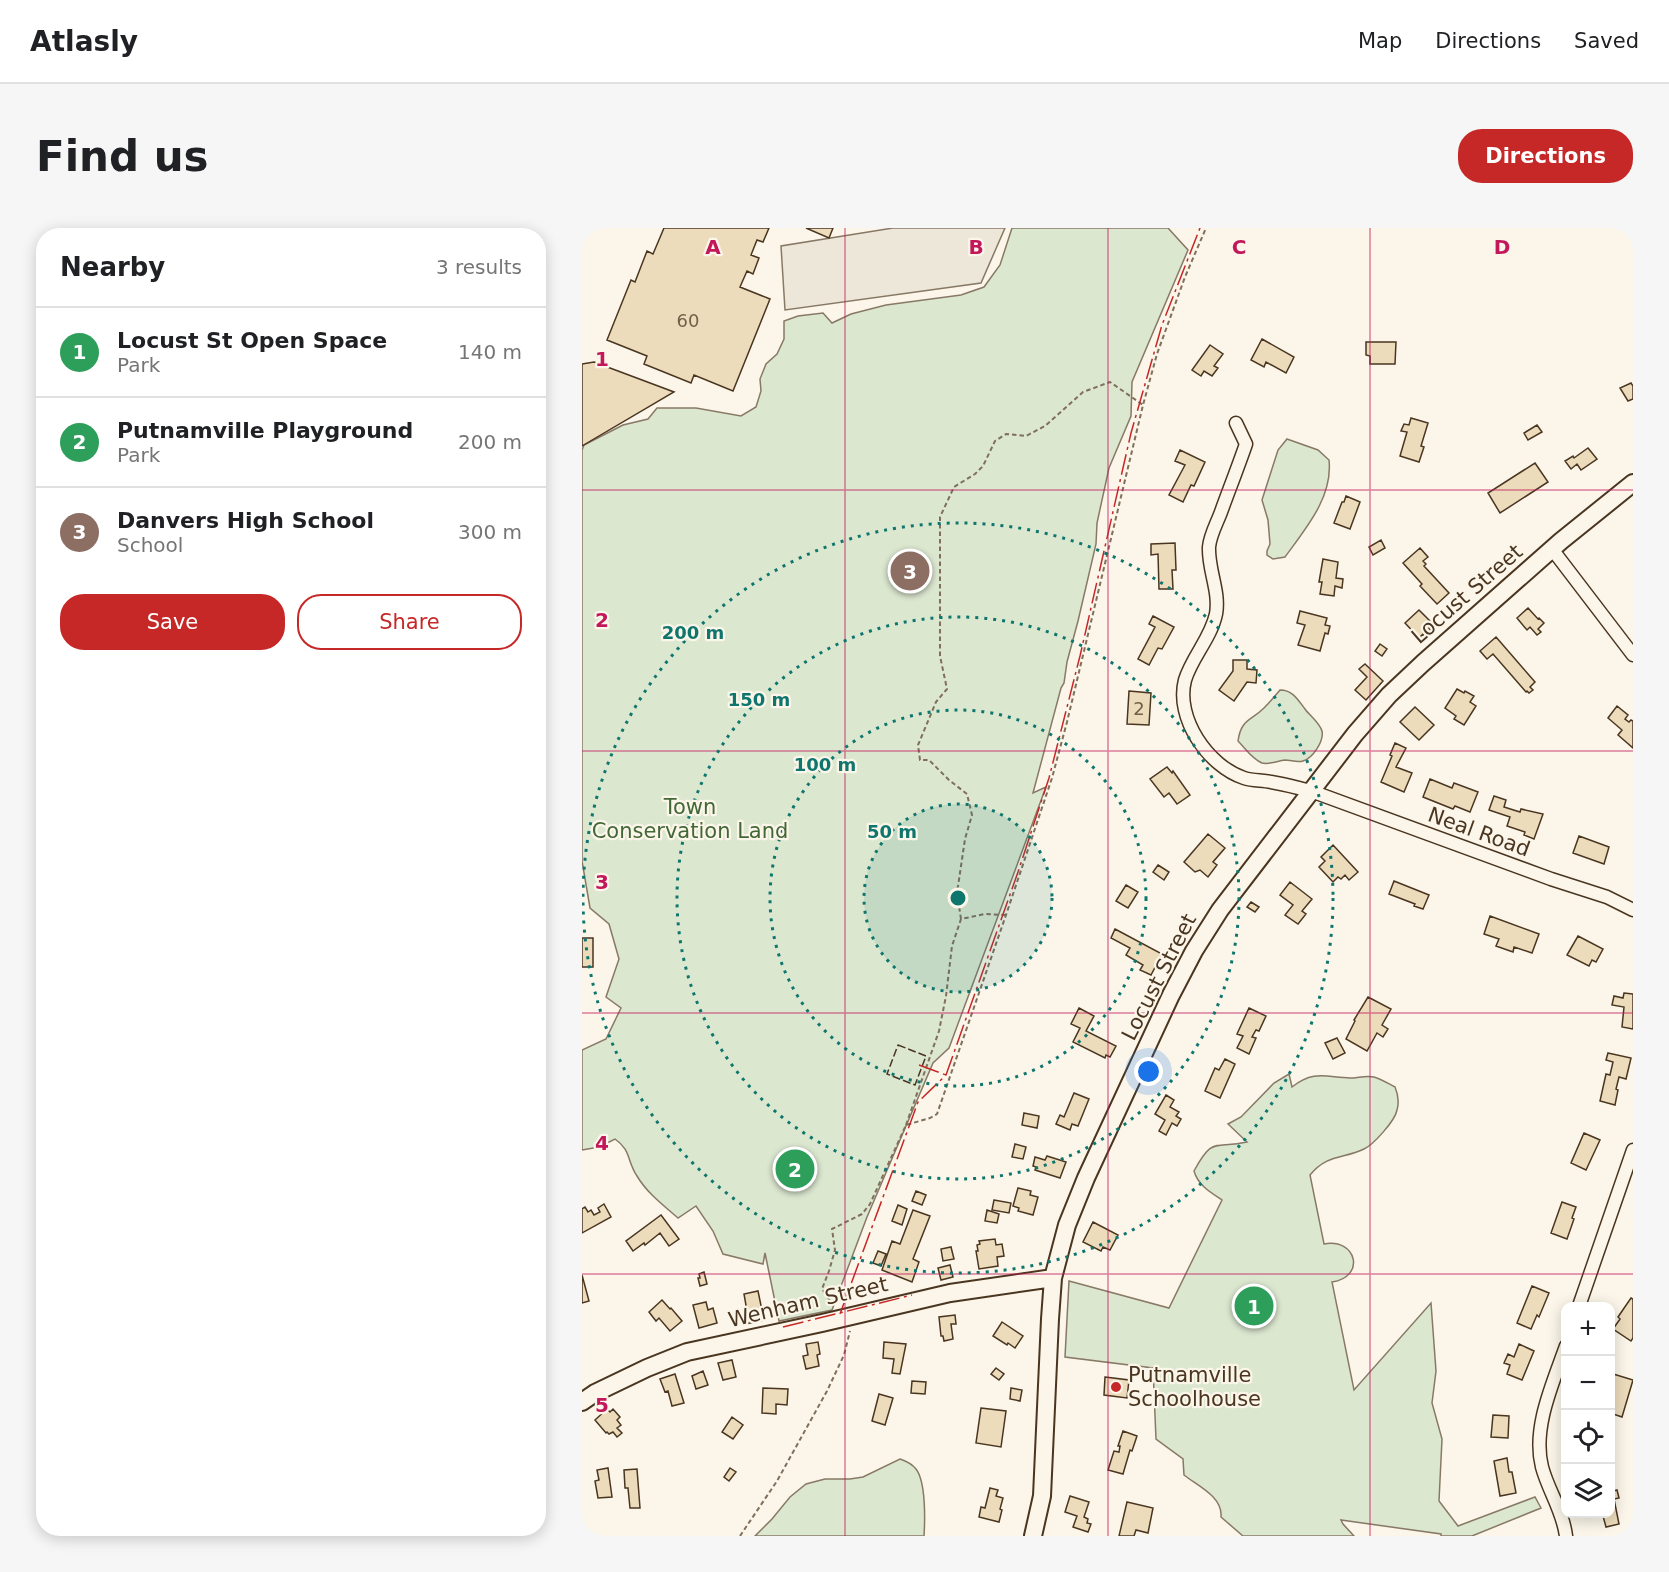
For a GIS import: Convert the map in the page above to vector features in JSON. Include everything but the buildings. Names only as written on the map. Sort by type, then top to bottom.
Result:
[{"type":"main road","name":"Locust Street","points":[[1033,1536],[1042,1496],[1053,1278],[1067,1225],[1086,1178],[1171,995],[1194,951],[1220,910],[1355,734],[1389,695],[1552,549],[1633,483]]},
{"type":"main road","name":"Wenham Street","points":[[582,1402],[647,1368],[687,1352],[950,1293],[1053,1278]]},
{"type":"street","name":"Neal Road","points":[[1236,423],[1246,444],[1209,544],[1210,565],[1215,582],[1216,613],[1212,629],[1185,680],[1184,706],[1199,741],[1216,760],[1228,770],[1242,777],[1311,791],[1551,879],[1607,897],[1633,910]]},
{"type":"street","points":[[1552,549],[1633,654]]},
{"type":"street","points":[[1580,1302],[1633,1150]]},
{"type":"street","points":[[1563,1356],[1543,1416],[1539,1437],[1541,1465],[1566,1536]]},
{"type":"path","points":[[906,1125],[937,1114],[1052,778],[1143,405],[1161,343],[1206,228]]},
{"type":"path","points":[[740,1536],[777,1481],[827,1391],[844,1355],[850,1331],[845,1306],[832,1304],[822,1289],[830,1271],[835,1250],[832,1229],[862,1214],[870,1204],[906,1125],[939,1031],[946,996],[952,946],[961,919],[957,893],[965,839],[972,815],[967,794],[929,760],[920,760],[918,745],[936,702],[947,689],[940,656],[940,517],[954,488],[983,466],[995,441],[1006,434],[1026,436],[1045,426],[1083,392],[1110,382],[1143,405]]},
{"type":"path","points":[[961,919],[985,914],[1006,915]]},
{"type":"green space","name":"Town Conservation Land","points":[[1012,228],[1168,228],[1188,250],[1132,382],[1131,416],[1109,468],[1097,523],[1096,544],[1064,683],[1033,793],[1046,787],[949,1048],[933,1063],[867,1217],[832,1310],[779,1321],[765,1253],[763,1264],[723,1254],[713,1231],[696,1206],[678,1218],[641,1182],[624,1147],[615,1139],[599,1147],[582,1150],[582,1050],[606,1039],[621,1008],[606,997],[619,959],[609,924],[590,908],[582,861],[582,450],[584,445],[623,425],[648,419],[657,408],[696,408],[741,416],[756,407],[761,391],[760,379],[766,364],[777,354],[784,339],[784,321],[798,316],[823,313],[832,323],[851,314],[886,305],[961,295],[984,287],[1000,265]]},
{"type":"green space","points":[[1287,439],[1318,450],[1329,460],[1329,474],[1327,487],[1309,523],[1285,557],[1273,559],[1267,555],[1270,544],[1268,520],[1262,500],[1278,450]]},
{"type":"green space","points":[[1280,690],[1285,690],[1295,696],[1317,722],[1322,731],[1320,744],[1314,753],[1303,761],[1285,760],[1262,763],[1238,741],[1239,734],[1244,724],[1264,708]]},
{"type":"green space","points":[[1289,1074],[1292,1087],[1313,1076],[1374,1077],[1395,1087],[1397,1096],[1398,1104],[1395,1115],[1373,1143],[1364,1149],[1323,1163],[1310,1175],[1324,1244],[1344,1247],[1353,1259],[1350,1273],[1343,1279],[1332,1282],[1354,1390],[1431,1303],[1436,1371],[1432,1403],[1442,1439],[1439,1501],[1458,1526],[1535,1497],[1541,1508],[1472,1536],[1441,1536],[1441,1534],[1341,1520],[1354,1536],[1243,1536],[1221,1517],[1221,1510],[1214,1498],[1184,1475],[1183,1459],[1156,1439],[1153,1368],[1065,1357],[1069,1281],[1169,1308],[1222,1200],[1201,1184],[1194,1171],[1210,1148],[1247,1142],[1228,1124],[1241,1117],[1274,1083]]},
{"type":"green space","points":[[900,1459],[916,1469],[922,1483],[924,1536],[755,1536],[790,1497],[806,1484],[825,1479],[863,1477]]},
{"type":"shaded area","points":[[893,228],[1005,228],[981,283],[785,310],[781,246]]},
{"type":"fence","points":[[898,1045],[926,1056],[915,1085],[887,1074],[898,1045]]},
{"type":"power","points":[[840,1314],[918,1102],[946,1075],[1018,872],[1049,778],[1080,656],[1131,433],[1162,325],[1200,228]]},
{"type":"power","points":[[919,1065],[946,1075]]},
{"type":"power","points":[[783,1327],[912,1295]]},
{"type":"place","name":"Danvers High School","points":[[910,571]]},
{"type":"place","name":"Putnamville Playground","points":[[795,1169]]},
{"type":"place","name":"Locust St Open Space","points":[[1254,1306]]},
{"type":"place","name":"Putnamville Schoolhouse","points":[[1116,1387]]}]
